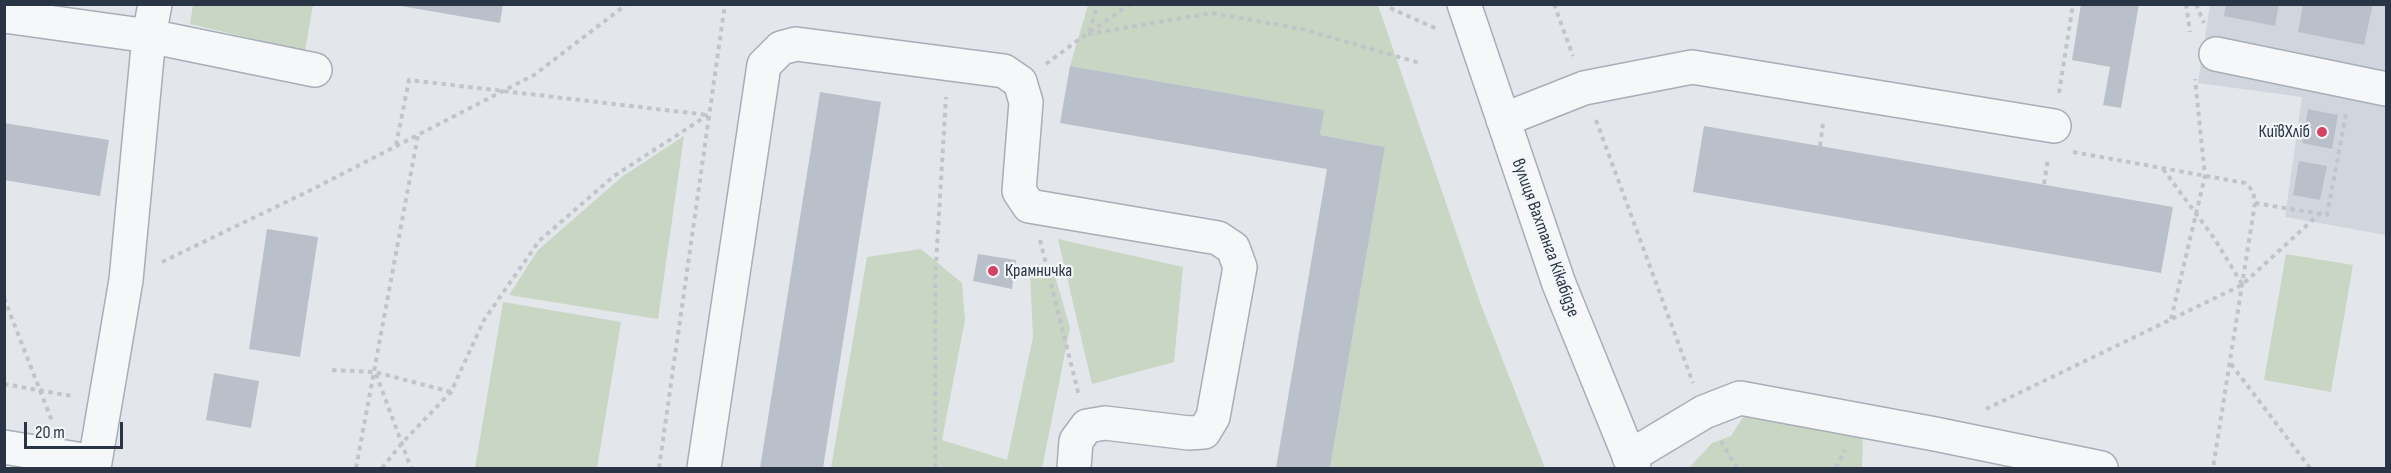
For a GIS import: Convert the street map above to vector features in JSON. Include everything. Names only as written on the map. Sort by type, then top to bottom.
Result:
[{"type":"street","points":[[4,447],[86,463],[106,401],[126,280],[154,4]]},
{"type":"street","name":"вулиця Вахтанга Кікабідзе","points":[[1464,4],[1559,284],[1631,463]]},
{"type":"street","points":[[4,16],[149,36],[315,70]]},
{"type":"street","points":[[704,468],[764,65],[781,48],[796,44],[1004,71],[1020,82],[1026,102],[1019,191],[1029,206],[1218,238],[1233,248],[1240,267],[1213,417],[1204,432],[1190,433],[1105,423],[1087,426],[1076,441],[1074,468]]},
{"type":"street","points":[[2200,55],[2386,89]]},
{"type":"street","points":[[1503,120],[1584,88],[1692,67],[2058,138]]},
{"type":"street","points":[[1631,463],[1704,412],[1740,399],[1935,434],[2101,468]]},
{"type":"path","points":[[126,280],[534,75],[627,4]]},
{"type":"path","points":[[659,468],[725,4]]},
{"type":"path","points":[[1089,33],[1098,4]]},
{"type":"path","points":[[1020,82],[1130,4]]},
{"type":"path","points":[[1554,4],[1704,412],[1737,468]]},
{"type":"path","points":[[2073,4],[2058,138],[2163,168],[2245,183],[2253,191],[2255,203],[2213,468]]},
{"type":"path","points":[[2171,319],[2205,176],[2200,55],[2186,4]]},
{"type":"path","points":[[1089,33],[1212,13],[1302,29],[1419,63]]},
{"type":"path","points":[[935,468],[935,281],[948,64]]},
{"type":"path","points":[[396,146],[410,80],[708,115]]},
{"type":"path","points":[[2255,203],[2326,215],[2352,82]]},
{"type":"path","points":[[382,468],[402,443],[451,392],[484,320],[539,241],[614,176],[708,115]]},
{"type":"path","points":[[1820,146],[1823,118]]},
{"type":"path","points":[[356,468],[418,135]]},
{"type":"path","points":[[2163,168],[2197,215],[2242,285]]},
{"type":"path","points":[[1935,434],[2242,285],[2319,214]]},
{"type":"path","points":[[1038,235],[1080,403]]},
{"type":"path","points":[[4,298],[39,390],[86,463]]},
{"type":"path","points":[[2230,363],[2310,468]]},
{"type":"path","points":[[332,370],[375,372],[451,392]]},
{"type":"path","points":[[375,372],[411,468]]},
{"type":"path","points":[[4,384],[106,401]]},
{"type":"shaded area","points":[[2210,5],[2386,5],[2386,235],[2285,217],[2302,97],[2198,83]]},
{"type":"green space","points":[[193,5],[313,5],[305,51],[190,24]]},
{"type":"green space","points":[[1088,5],[1378,5],[1480,302],[1545,468],[1330,468],[1385,147],[1320,135],[1323,110],[1070,66]]},
{"type":"green space","points":[[684,136],[658,319],[509,295],[538,250],[623,176]]},
{"type":"green space","points":[[1058,239],[1183,267],[1174,362],[1092,384]]},
{"type":"green space","points":[[921,249],[962,283],[965,320],[942,440],[1007,460],[1033,337],[1030,273],[1055,276],[1070,328],[1042,468],[831,468],[867,257]]},
{"type":"green space","points":[[2286,254],[2353,265],[2331,392],[2264,380]]},
{"type":"green space","points":[[503,302],[621,322],[597,468],[475,468]]},
{"type":"green space","points":[[1743,417],[1863,435],[1862,468],[1689,468],[1712,443],[1731,436]]},
{"type":"building","points":[[389,4],[503,4],[500,23]]},
{"type":"building","points":[[2081,4],[2139,4],[2121,108],[2103,105],[2110,67],[2072,60]]},
{"type":"building","points":[[2226,4],[2279,4],[2275,26],[2224,16]]},
{"type":"building","points":[[2303,4],[2373,4],[2364,45],[2298,32]]},
{"type":"building","points":[[1070,66],[1324,110],[1320,135],[1385,147],[1330,468],[1276,468],[1327,169],[1060,123]]},
{"type":"building","points":[[820,92],[881,102],[823,468],[760,468]]},
{"type":"building","points":[[2308,109],[2338,115],[2332,149],[2302,143]]},
{"type":"building","points":[[4,123],[109,140],[100,196],[4,180]]},
{"type":"building","points":[[1704,126],[2173,207],[2161,273],[1693,192]]},
{"type":"building","points":[[2299,161],[2327,166],[2320,200],[2293,195]]},
{"type":"building","points":[[267,229],[318,237],[300,357],[249,349]]},
{"type":"building","points":[[978,254],[1016,260],[1012,289],[973,281]]},
{"type":"building","points":[[214,373],[259,381],[251,428],[206,420]]},
{"type":"place","name":"КиївХліб","points":[[2322,132]]},
{"type":"place","name":"Крамничка","points":[[993,271]]}]
